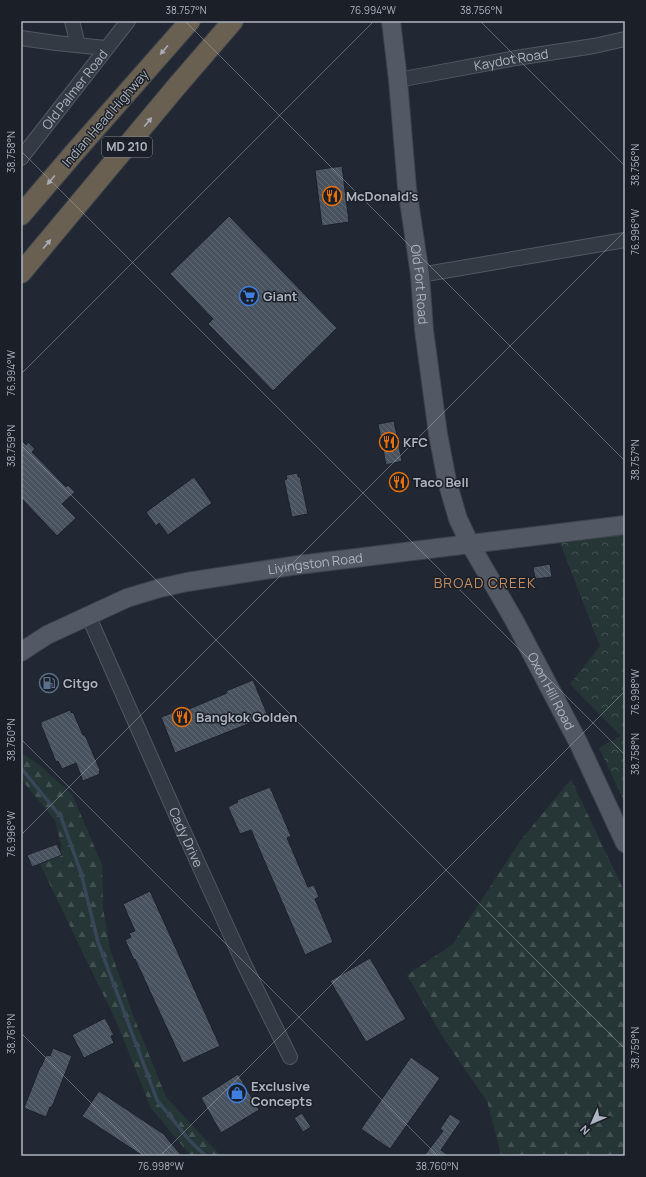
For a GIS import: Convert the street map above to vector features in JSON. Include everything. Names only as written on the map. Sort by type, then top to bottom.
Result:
[{"type":"highway","name":"Indian Head Highway","points":[[21,216],[74,152],[190,21]]},
{"type":"highway","name":"MD 210","points":[[21,273],[233,21]]},
{"type":"main road","name":"Old Fort Road","points":[[391,21],[398,80],[407,188],[420,275],[424,330],[438,434],[447,481],[458,519],[470,544]]},
{"type":"main road","name":"Livingston Road","points":[[21,652],[47,635],[127,598],[187,582],[298,566],[625,525]]},
{"type":"main road","name":"Oxon Hill Road","points":[[470,544],[514,620],[575,735],[625,843]]},
{"type":"street","points":[[72,21],[78,45]]},
{"type":"street","name":"Old Palmer Road","points":[[21,158],[128,21]]},
{"type":"street","points":[[21,38],[106,48]]},
{"type":"street","name":"Kaydot Road","points":[[398,80],[516,58],[594,46],[625,39]]},
{"type":"street","points":[[420,275],[625,240]]},
{"type":"street","name":"Cady Drive","points":[[88,615],[180,824],[243,962],[290,1057]]},
{"type":"green space","points":[[625,532],[625,803],[599,748],[621,736],[570,684],[600,646],[559,540]]},
{"type":"green space","points":[[21,753],[37,763],[72,794],[102,865],[103,908],[110,949],[133,1015],[166,1097],[215,1150],[223,1156],[191,1156],[151,1108],[117,1023],[40,864],[62,849],[55,820],[21,779]]},
{"type":"green space","points":[[571,779],[625,893],[625,1156],[501,1156],[487,1101],[444,1039],[407,975],[452,945],[521,840]]},
{"type":"building","name":"McDonald's","points":[[342,166],[349,222],[322,226],[315,170]]},
{"type":"building","name":"Giant","points":[[229,216],[337,328],[273,391],[208,324],[213,319],[170,274]]},
{"type":"building","points":[[394,421],[402,461],[386,465],[378,424]]},
{"type":"building","points":[[21,440],[26,445],[28,442],[35,449],[32,452],[66,487],[68,485],[75,492],[62,504],[76,518],[57,536],[21,498]]},
{"type":"building","points":[[298,473],[308,514],[292,517],[284,480],[287,479],[286,475]]},
{"type":"building","points":[[194,477],[212,503],[168,535],[159,523],[156,526],[146,512]]},
{"type":"building","points":[[550,564],[552,577],[535,579],[533,567]]},
{"type":"building","name":"Citgo","points":[[52,674],[58,686],[46,692],[40,680]]},
{"type":"building","points":[[253,680],[268,716],[175,753],[161,717],[188,707],[189,709]]},
{"type":"building","points":[[70,710],[71,713],[73,712],[83,735],[85,735],[100,770],[100,774],[83,781],[76,763],[62,769],[58,761],[56,762],[41,725],[41,722]]},
{"type":"building","points":[[270,787],[291,836],[287,838],[308,887],[314,885],[319,897],[315,899],[333,942],[305,955],[251,830],[240,834],[228,807],[238,802],[237,800]]},
{"type":"building","points":[[57,844],[62,855],[32,867],[27,855]]},
{"type":"building","points":[[150,891],[220,1046],[183,1063],[125,940],[131,937],[129,933],[135,931],[123,904]]},
{"type":"building","points":[[370,958],[406,1019],[366,1042],[330,981]]},
{"type":"building","points":[[105,1018],[114,1035],[111,1036],[114,1043],[84,1058],[72,1035]]},
{"type":"building","points":[[53,1048],[72,1056],[52,1107],[50,1107],[46,1117],[24,1108],[40,1067],[46,1055],[50,1056]]},
{"type":"building","points":[[411,1057],[440,1078],[390,1149],[361,1129]]},
{"type":"building","points":[[238,1074],[259,1110],[221,1133],[201,1098]]},
{"type":"building","points":[[99,1091],[165,1135],[182,1156],[143,1156],[82,1116]]},
{"type":"building","points":[[302,1113],[311,1127],[303,1132],[294,1118]]},
{"type":"building","points":[[450,1114],[461,1121],[441,1150],[449,1156],[424,1156],[443,1131],[440,1129]]},
{"type":"waterway","points":[[21,768],[61,817],[81,873],[98,942],[157,1100],[190,1141],[206,1156]]},
{"type":"place","name":"McDonald's","points":[[332,196]]},
{"type":"place","name":"Giant","points":[[249,296]]},
{"type":"place","name":"KFC","points":[[389,442]]},
{"type":"place","name":"Taco Bell","points":[[399,482]]},
{"type":"place","name":"Citgo","points":[[49,683]]},
{"type":"place","name":"Bangkok Golden","points":[[182,717]]},
{"type":"place","name":"Exclusive Concepts","points":[[237,1093]]},
{"type":"district","name":"BROAD CREEK","points":[[485,583]]}]
